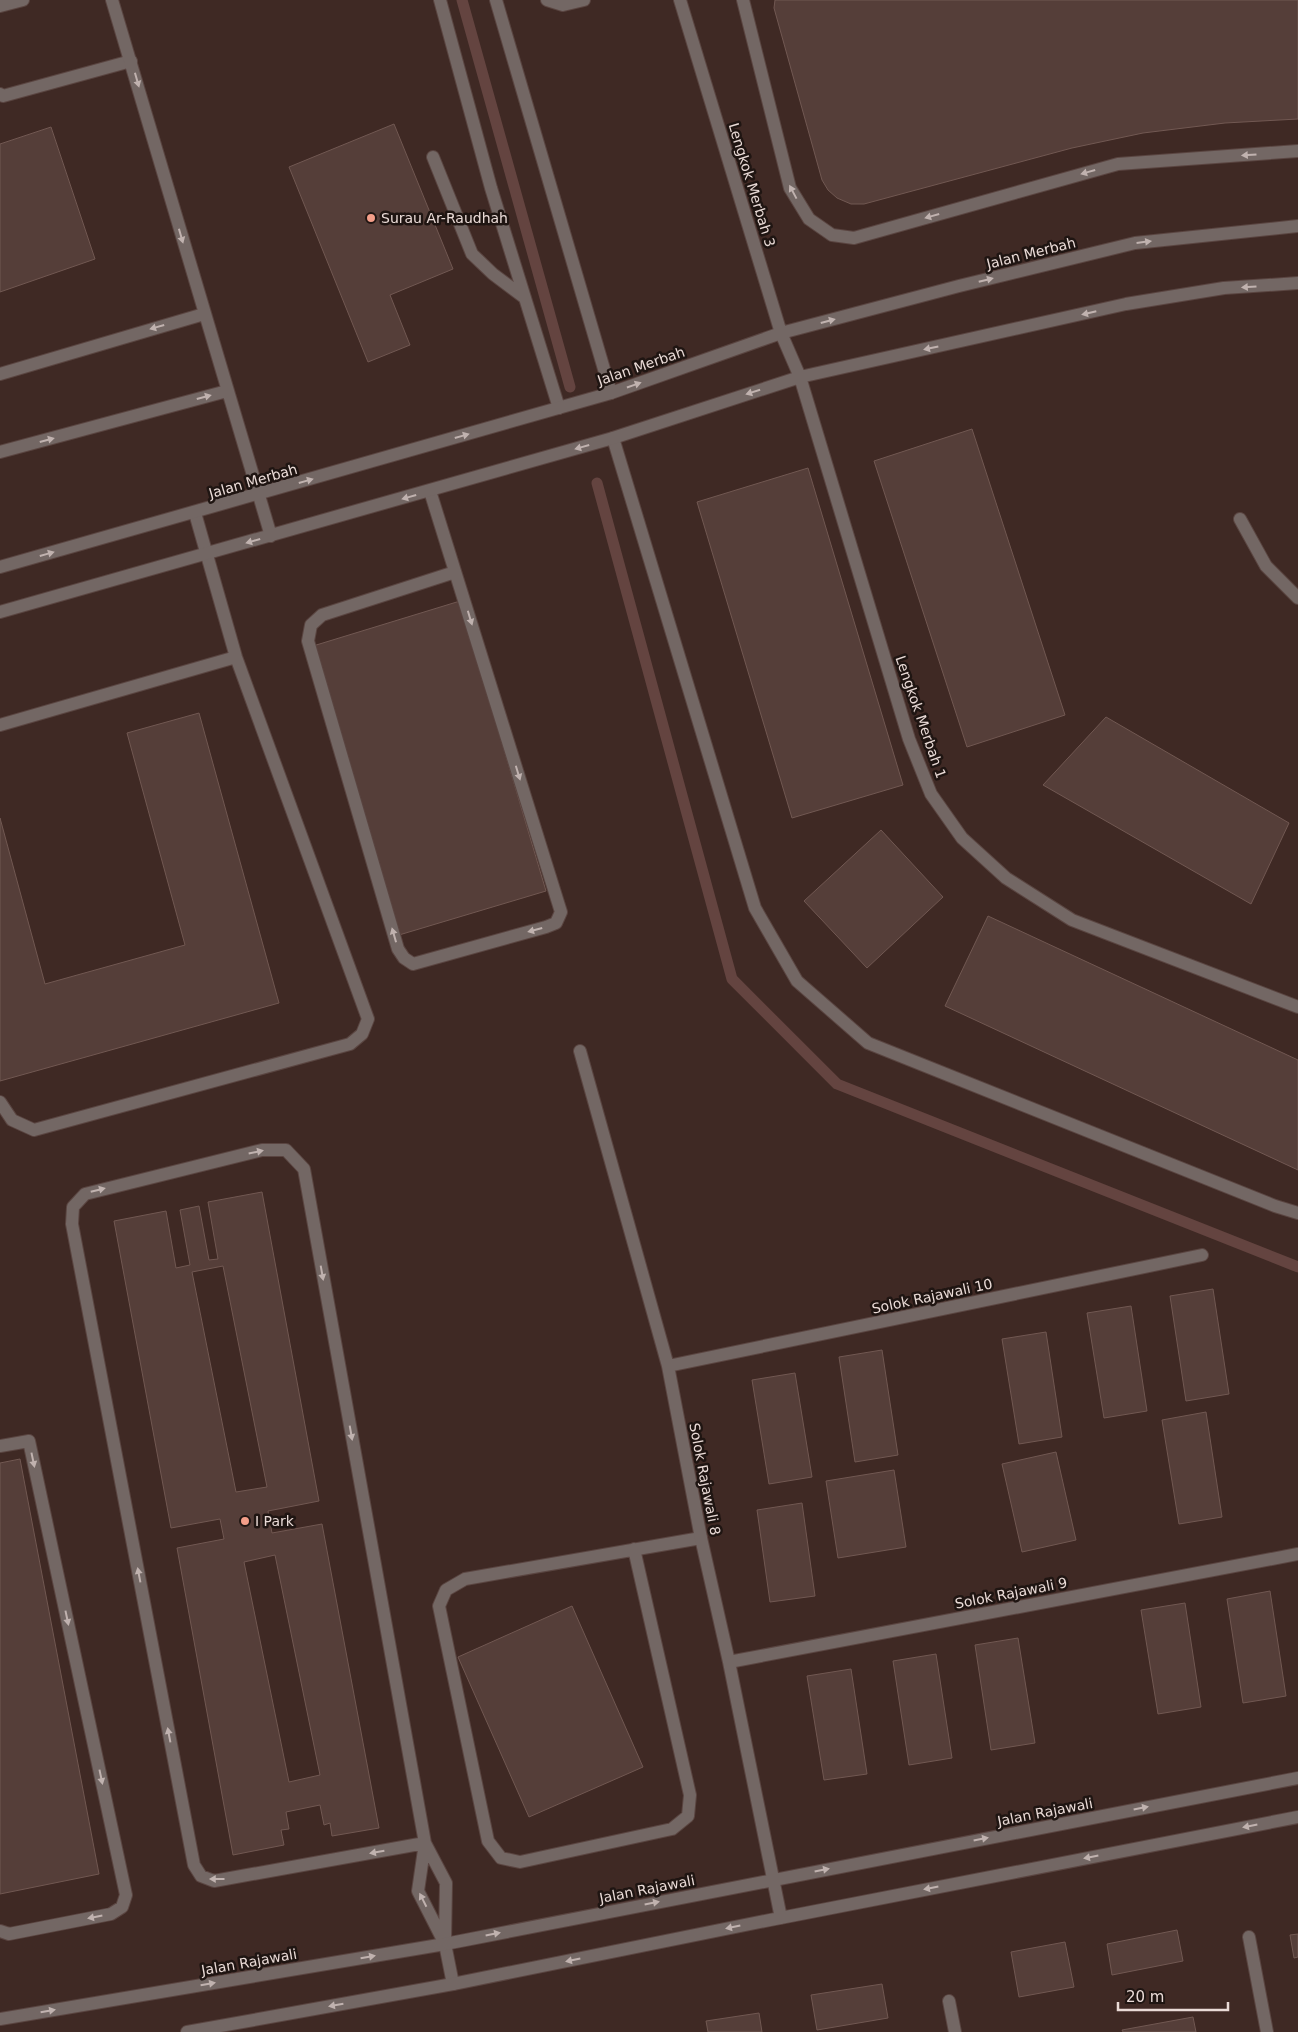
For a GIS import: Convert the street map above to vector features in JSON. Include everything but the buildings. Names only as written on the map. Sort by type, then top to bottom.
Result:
[{"type":"street","points":[[0,6],[23,0]]},
{"type":"street","points":[[112,0],[271,536]]},
{"type":"street","points":[[440,0],[491,188],[559,408]]},
{"type":"street","points":[[496,0],[611,393]]},
{"type":"street","points":[[548,0],[563,5],[584,0]]},
{"type":"street","name":"Lengkok Merbah 3","points":[[680,0],[781,333],[800,377]]},
{"type":"street","points":[[743,0],[790,188],[809,219],[832,235],[854,238],[1118,164],[1298,152]]},
{"type":"street","points":[[0,94],[3,96],[131,61]]},
{"type":"street","points":[[433,157],[472,254],[525,298]]},
{"type":"street","name":"Jalan Merbah","points":[[0,567],[259,495],[611,393],[781,333],[959,286],[1135,243],[1298,226]]},
{"type":"street","points":[[0,612],[613,438],[800,377],[1126,304],[1224,288],[1298,283]]},
{"type":"street","points":[[0,374],[204,314]]},
{"type":"street","name":"Lengkok Merbah 1","points":[[800,377],[909,739],[931,794],[962,838],[1006,878],[1072,920],[1298,1007]]},
{"type":"street","points":[[0,452],[227,391]]},
{"type":"street","points":[[613,438],[755,908],[797,981],[868,1043],[1266,1202],[1298,1213]]},
{"type":"street","points":[[430,491],[561,912],[556,923],[546,927],[413,964],[404,958],[398,949],[308,641],[311,625],[322,615],[455,572]]},
{"type":"street","points":[[0,1102],[12,1120],[34,1130],[350,1044],[362,1034],[368,1019],[236,657],[195,513]]},
{"type":"street","points":[[1240,519],[1266,566],[1298,598]]},
{"type":"street","points":[[0,724],[236,657]]},
{"type":"street","name":"Solok Rajawali 8","points":[[580,1051],[668,1366],[701,1538],[774,1879],[780,1918]]},
{"type":"street","points":[[425,1843],[214,1881],[201,1876],[194,1866],[72,1224],[73,1207],[85,1194],[262,1150],[286,1150],[304,1169],[425,1843],[446,1883],[445,1944],[453,1984]]},
{"type":"street","name":"Solok Rajawali 10","points":[[668,1366],[1202,1255]]},
{"type":"street","points":[[0,1446],[29,1441],[126,1895],[122,1907],[111,1914],[9,1934],[0,1931]]},
{"type":"street","points":[[634,1549],[690,1795],[688,1816],[672,1829],[520,1862],[502,1858],[488,1841],[439,1606],[446,1590],[465,1578],[634,1549],[701,1538]]},
{"type":"street","name":"Solok Rajawali 9","points":[[729,1662],[1298,1554]]},
{"type":"street","name":"Jalan Rajawali","points":[[0,2019],[445,1944],[1298,1778]]},
{"type":"street","points":[[187,2032],[453,1984],[1298,1817]]},
{"type":"street","points":[[425,1843],[418,1891],[445,1944]]},
{"type":"street","points":[[1249,1936],[1268,2032]]},
{"type":"street","points":[[949,2001],[955,2032]]},
{"type":"waterway","points":[[462,0],[570,387]]},
{"type":"waterway","points":[[597,483],[732,979],[837,1084],[1298,1267]]},
{"type":"place","name":"Surau Ar-Raudhah","points":[[371,218]]},
{"type":"place","name":"I Park","points":[[245,1521]]}]
